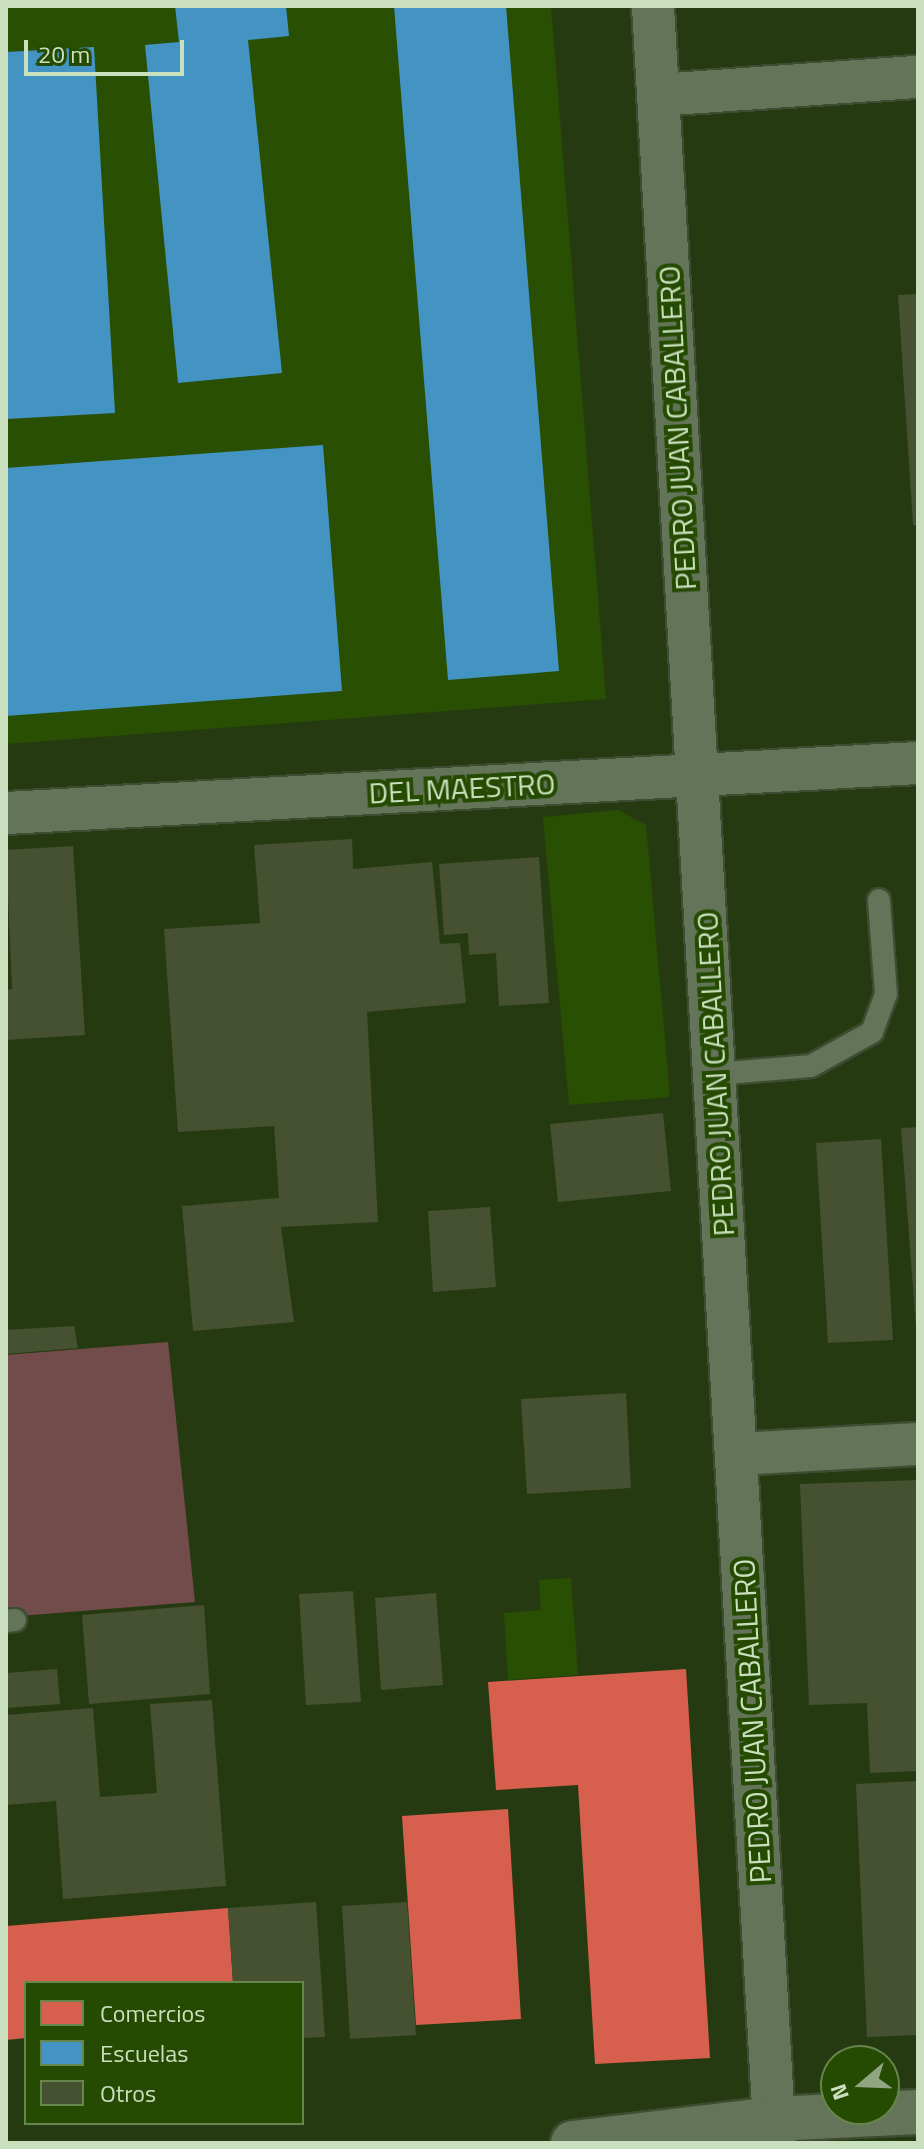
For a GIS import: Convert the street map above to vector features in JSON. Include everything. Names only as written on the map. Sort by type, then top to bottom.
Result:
[{"type":"street","name":"PEDRO JUAN CABALLERO","points":[[653,6],[774,2131]]},
{"type":"street","points":[[658,95],[918,77]]},
{"type":"street","name":"DEL MAESTRO","points":[[6,813],[918,763]]},
{"type":"street","points":[[737,1454],[918,1444]]},
{"type":"street","points":[[573,2143],[774,2131],[918,2112]]},
{"type":"lane","points":[[715,1074],[811,1066],[872,1032],[886,994],[879,900]]},
{"type":"shaded area","points":[[6,6],[551,6],[606,699],[6,744]]},
{"type":"shaded area","points":[[618,810],[646,825],[670,1097],[569,1105],[543,817]]},
{"type":"shaded area","points":[[168,1342],[195,1602],[6,1617],[6,1355]]},
{"type":"shaded area","points":[[571,1578],[578,1675],[508,1680],[504,1613],[541,1610],[539,1580]]},
{"type":"building: Comercios","points":[[686,1669],[710,2058],[595,2064],[578,1785],[496,1790],[488,1682]]},
{"type":"building: Comercios","points":[[508,1809],[521,2019],[416,2025],[402,1816]]},
{"type":"building: Comercios","points":[[228,1908],[233,1981],[24,1981],[24,2038],[6,2040],[6,1926]]},
{"type":"building: Escuelas","points":[[175,6],[286,6],[289,36],[248,40],[282,373],[178,383],[145,45],[179,42]]},
{"type":"building: Escuelas","points":[[394,6],[506,6],[559,671],[448,680]]},
{"type":"building: Escuelas","points":[[94,47],[115,413],[7,419],[6,52]]},
{"type":"building: Escuelas","points":[[323,445],[342,691],[6,716],[6,468]]},
{"type":"building: Otros","points":[[918,294],[918,525],[913,525],[898,295]]},
{"type":"building: Otros","points":[[352,839],[353,869],[432,862],[440,944],[460,943],[466,1003],[367,1012],[378,1222],[281,1227],[294,1322],[193,1331],[182,1206],[279,1198],[274,1126],[178,1132],[164,929],[260,923],[254,845]]},
{"type":"building: Otros","points":[[73,846],[85,1035],[6,1040],[6,990],[12,989],[6,850]]},
{"type":"building: Otros","points":[[539,857],[549,1003],[499,1006],[496,953],[469,955],[468,933],[444,935],[439,864]]},
{"type":"building: Otros","points":[[663,1113],[671,1191],[558,1202],[550,1124]]},
{"type":"building: Otros","points":[[918,1127],[918,1328],[916,1328],[901,1128]]},
{"type":"building: Otros","points":[[881,1139],[893,1340],[828,1343],[816,1143]]},
{"type":"building: Otros","points":[[490,1207],[496,1287],[433,1292],[428,1211]]},
{"type":"building: Otros","points":[[74,1326],[78,1348],[6,1354],[6,1330]]},
{"type":"building: Otros","points":[[626,1393],[631,1488],[527,1494],[521,1399]]},
{"type":"building: Otros","points":[[918,1480],[918,1771],[870,1773],[867,1703],[809,1705],[800,1484]]},
{"type":"building: Otros","points":[[353,1591],[361,1702],[306,1705],[299,1594]]},
{"type":"building: Otros","points":[[436,1593],[443,1685],[381,1690],[375,1598]]},
{"type":"building: Otros","points":[[204,1605],[210,1694],[89,1704],[82,1615]]},
{"type":"building: Otros","points":[[57,1669],[60,1704],[6,1708],[6,1673]]},
{"type":"building: Otros","points":[[212,1700],[226,1886],[63,1899],[56,1801],[6,1805],[6,1715],[93,1708],[100,1797],[157,1793],[150,1704]]},
{"type":"building: Otros","points":[[918,1781],[918,2035],[867,2037],[856,1784]]},
{"type":"building: Otros","points":[[316,1902],[325,2037],[304,2038],[304,1981],[233,1981],[228,1908]]},
{"type":"building: Otros","points":[[407,1902],[416,2035],[350,2039],[342,1906]]}]
